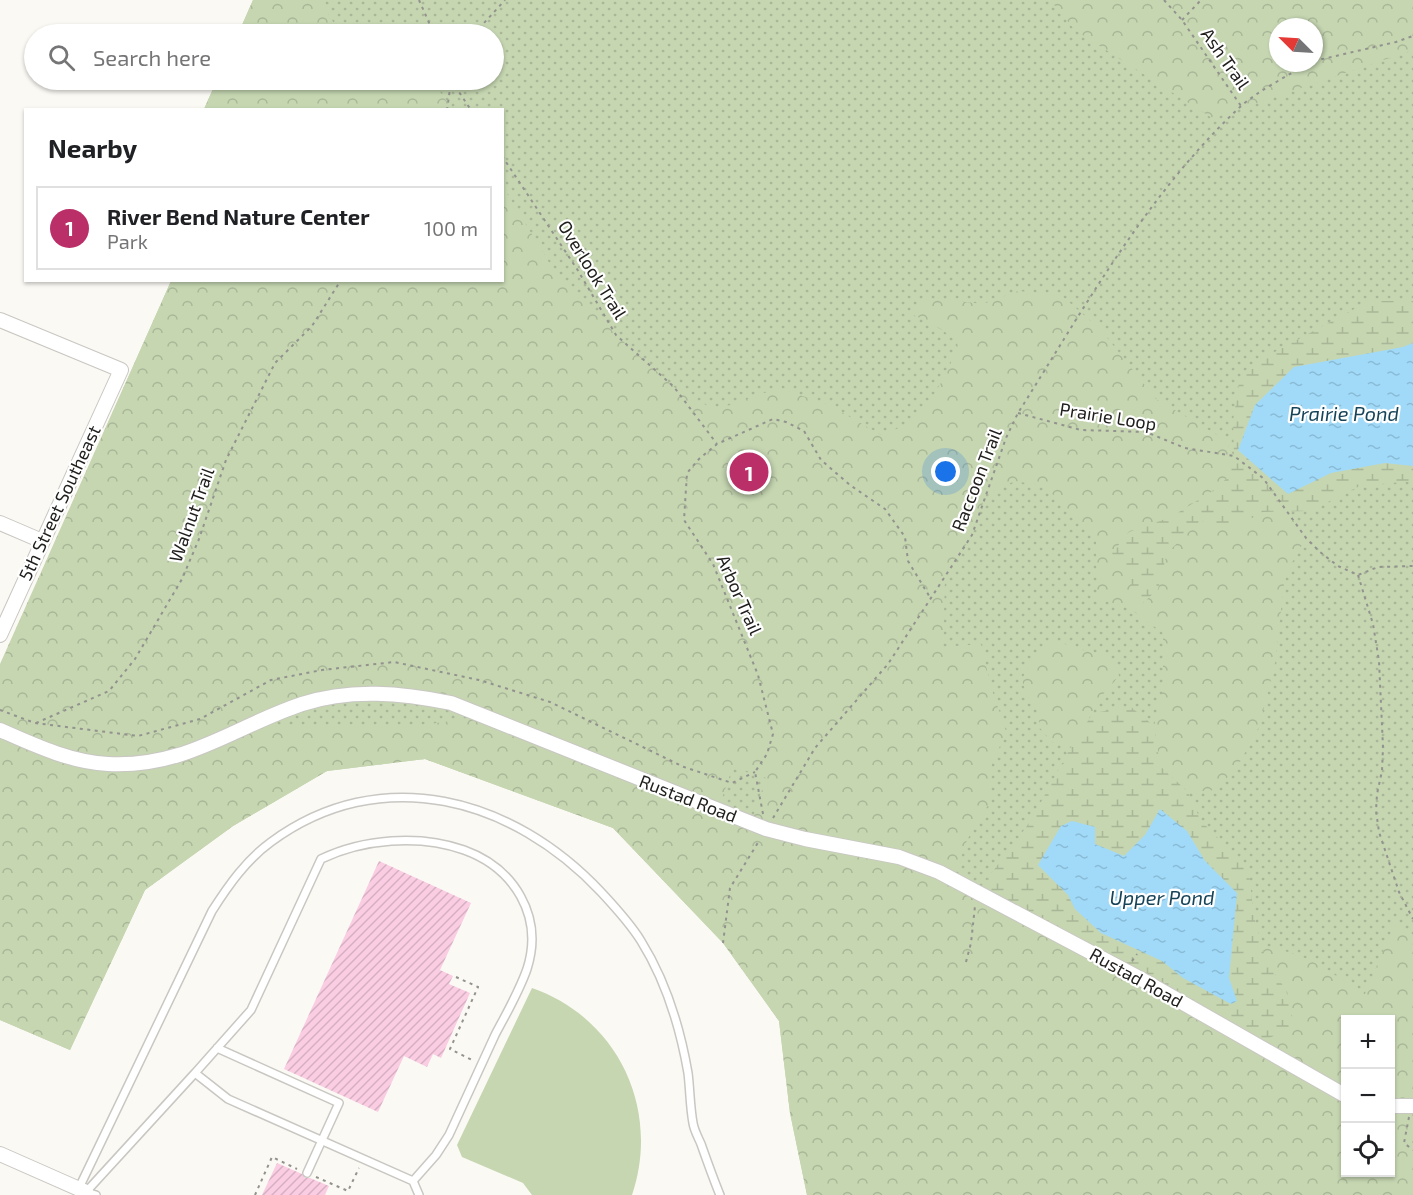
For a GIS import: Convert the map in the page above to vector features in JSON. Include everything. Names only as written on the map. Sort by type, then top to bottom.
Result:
[{"type":"street","name":"5th Street Southeast","points":[[0,320],[121,370],[0,635]]},
{"type":"street","points":[[0,523],[42,541]]},
{"type":"street","name":"Rustad Road","points":[[0,730],[78,760],[107,764],[140,764],[171,759],[201,749],[303,704],[340,695],[377,693],[414,696],[451,703],[766,829],[899,857],[939,872],[1141,979],[1341,1093]]},
{"type":"street","points":[[1395,1106],[1412,1106]]},
{"type":"street","points":[[0,1154],[85,1192]]},
{"type":"lane","points":[[85,1192],[212,911],[236,877],[269,843],[304,820],[350,804],[379,798],[407,797],[462,804],[483,810],[507,821],[562,855],[588,878],[618,910],[641,940],[672,1005],[688,1074],[693,1123],[720,1195]]},
{"type":"lane","points":[[85,1192],[251,1010],[321,859],[337,851],[365,845],[415,840],[454,846],[487,861],[511,881],[527,907],[532,935],[527,969],[449,1135],[436,1155],[413,1181]]},
{"type":"lane","points":[[217,1048],[339,1103],[307,1173]]},
{"type":"lane","points":[[195,1073],[228,1099],[413,1181],[418,1195]]},
{"type":"path","points":[[419,0],[430,24]]},
{"type":"path","points":[[483,24],[505,0]]},
{"type":"path","name":"Ash Trail","points":[[1164,0],[1182,20],[1241,106]]},
{"type":"path","points":[[1182,20],[1201,0]]},
{"type":"path","points":[[1323,59],[1413,36]]},
{"type":"path","name":"Raccoon Trail","points":[[723,943],[730,888],[814,748],[888,664],[972,536],[1006,438],[1018,413],[1133,231],[1178,174],[1241,106],[1295,72]]},
{"type":"path","points":[[447,108],[450,90]]},
{"type":"path","points":[[458,90],[470,108]]},
{"type":"path","name":"Overlook Trail","points":[[504,159],[577,269],[616,335],[674,387],[717,444]]},
{"type":"path","name":"Walnut Trail","points":[[35,723],[109,691],[135,659],[182,579],[199,539],[226,460],[275,363],[312,326],[339,282]]},
{"type":"path","name":"Prairie Loop","points":[[1018,413],[1082,430],[1146,432],[1185,447],[1234,456],[1263,478],[1306,538],[1320,552],[1338,566],[1358,574]]},
{"type":"path","name":"Arbor Trail","points":[[755,772],[767,754],[773,734],[758,675],[713,564],[684,520],[687,473],[717,444],[773,418],[804,431],[821,460],[850,485],[885,509],[906,537],[908,561],[931,600]]},
{"type":"path","points":[[1413,566],[1378,567],[1358,574],[1373,624],[1379,661],[1383,747],[1382,771],[1377,794],[1378,832],[1398,892],[1413,919]]},
{"type":"path","points":[[0,710],[35,723],[138,736],[200,719],[271,680],[322,670],[394,662],[478,680],[550,702],[684,767],[732,783],[755,772],[766,829]]},
{"type":"path","points":[[966,962],[978,891]]},
{"type":"path","points":[[456,977],[478,987],[450,1049],[482,1065]]},
{"type":"path","points":[[1412,1106],[1404,1143],[1413,1150]]},
{"type":"path","points":[[346,1195],[348,1191]]},
{"type":"green space","points":[[253,0],[1413,0],[1413,1195],[807,1195],[790,1113],[779,1021],[723,943],[613,828],[425,759],[327,771],[233,826],[145,890],[70,1050],[0,1020],[0,664],[171,282],[504,282],[504,108],[204,108],[213,90],[504,90],[504,24],[242,24]]},
{"type":"green space","points":[[253,0],[319,0],[335,24],[242,24]]},
{"type":"green space","points":[[1050,0],[1413,0],[1413,50],[1212,118],[1075,30]]},
{"type":"green space","points":[[213,90],[439,90],[451,108],[204,108]]},
{"type":"green space","points":[[504,189],[550,264],[616,335],[674,387],[715,410],[779,388],[829,405],[883,436],[908,422],[923,409],[942,381],[958,341],[933,324],[909,313],[923,300],[983,304],[1018,291],[1061,295],[1101,330],[1156,399],[1224,439],[1234,456],[1263,478],[1306,538],[1285,575],[1275,663],[1259,727],[1240,762],[1217,790],[1188,792],[1160,766],[1154,726],[1163,689],[1163,633],[1128,607],[1097,599],[1096,541],[1075,516],[1044,486],[1015,481],[986,494],[972,535],[945,578],[943,647],[981,644],[991,687],[1007,734],[992,760],[990,802],[967,840],[954,879],[1275,1035],[1287,1031],[1286,990],[1266,961],[1262,946],[1292,953],[1316,963],[1364,996],[1394,925],[1405,928],[1413,945],[1413,1195],[807,1195],[790,1113],[779,1021],[723,943],[613,828],[425,759],[327,771],[233,826],[145,890],[70,1050],[0,1020],[0,666],[171,282],[504,282]],"holes":[[[414,696],[484,717],[421,725],[278,725],[234,734],[303,704]],[[733,766],[766,778],[751,823],[718,810]]]},
{"type":"green space","points":[[1369,301],[1413,301],[1413,481],[1360,486],[1310,511],[1263,512],[1232,529],[1200,521],[1167,553],[1158,589],[1142,604],[1112,553],[1129,532],[1171,517],[1211,492],[1227,478],[1234,456],[1233,421],[1239,383],[1258,361]]},
{"type":"green space","points":[[1057,640],[1075,648],[1104,654],[1114,661],[1119,676],[1098,700],[1071,747],[1052,742],[1039,727],[1039,710],[1026,694],[1022,679],[1037,656]]},
{"type":"green space","points":[[1131,707],[1154,726],[1160,766],[1188,792],[1201,821],[1249,874],[1254,917],[1266,961],[1286,990],[1293,1019],[1287,1031],[1253,1044],[978,891],[1030,822],[1071,747],[1093,713]]},
{"type":"green space","points":[[532,988],[562,1002],[588,1021],[609,1044],[625,1070],[636,1100],[641,1131],[640,1163],[632,1195],[532,1195],[523,1183],[462,1157],[457,1145]]},
{"type":"water","name":"Prairie Pond","points":[[1413,343],[1413,466],[1385,463],[1331,473],[1288,494],[1238,450],[1255,405],[1294,367],[1403,347]]},
{"type":"water","name":"Upper Pond","points":[[1160,809],[1187,831],[1205,861],[1237,893],[1229,978],[1237,1001],[1231,1004],[1183,978],[1162,961],[1101,933],[1075,909],[1068,895],[1038,865],[1061,826],[1072,821],[1095,827],[1095,844],[1124,856],[1145,835]]},
{"type":"building","points":[[379,861],[471,903],[440,970],[453,976],[449,984],[470,993],[441,1058],[433,1054],[427,1067],[404,1056],[378,1112],[284,1069]]},
{"type":"building","points":[[277,1163],[302,1174],[305,1178],[329,1186],[325,1195],[262,1195]]},
{"type":"place","name":"River Bend Nature Center","points":[[749,472]]}]
